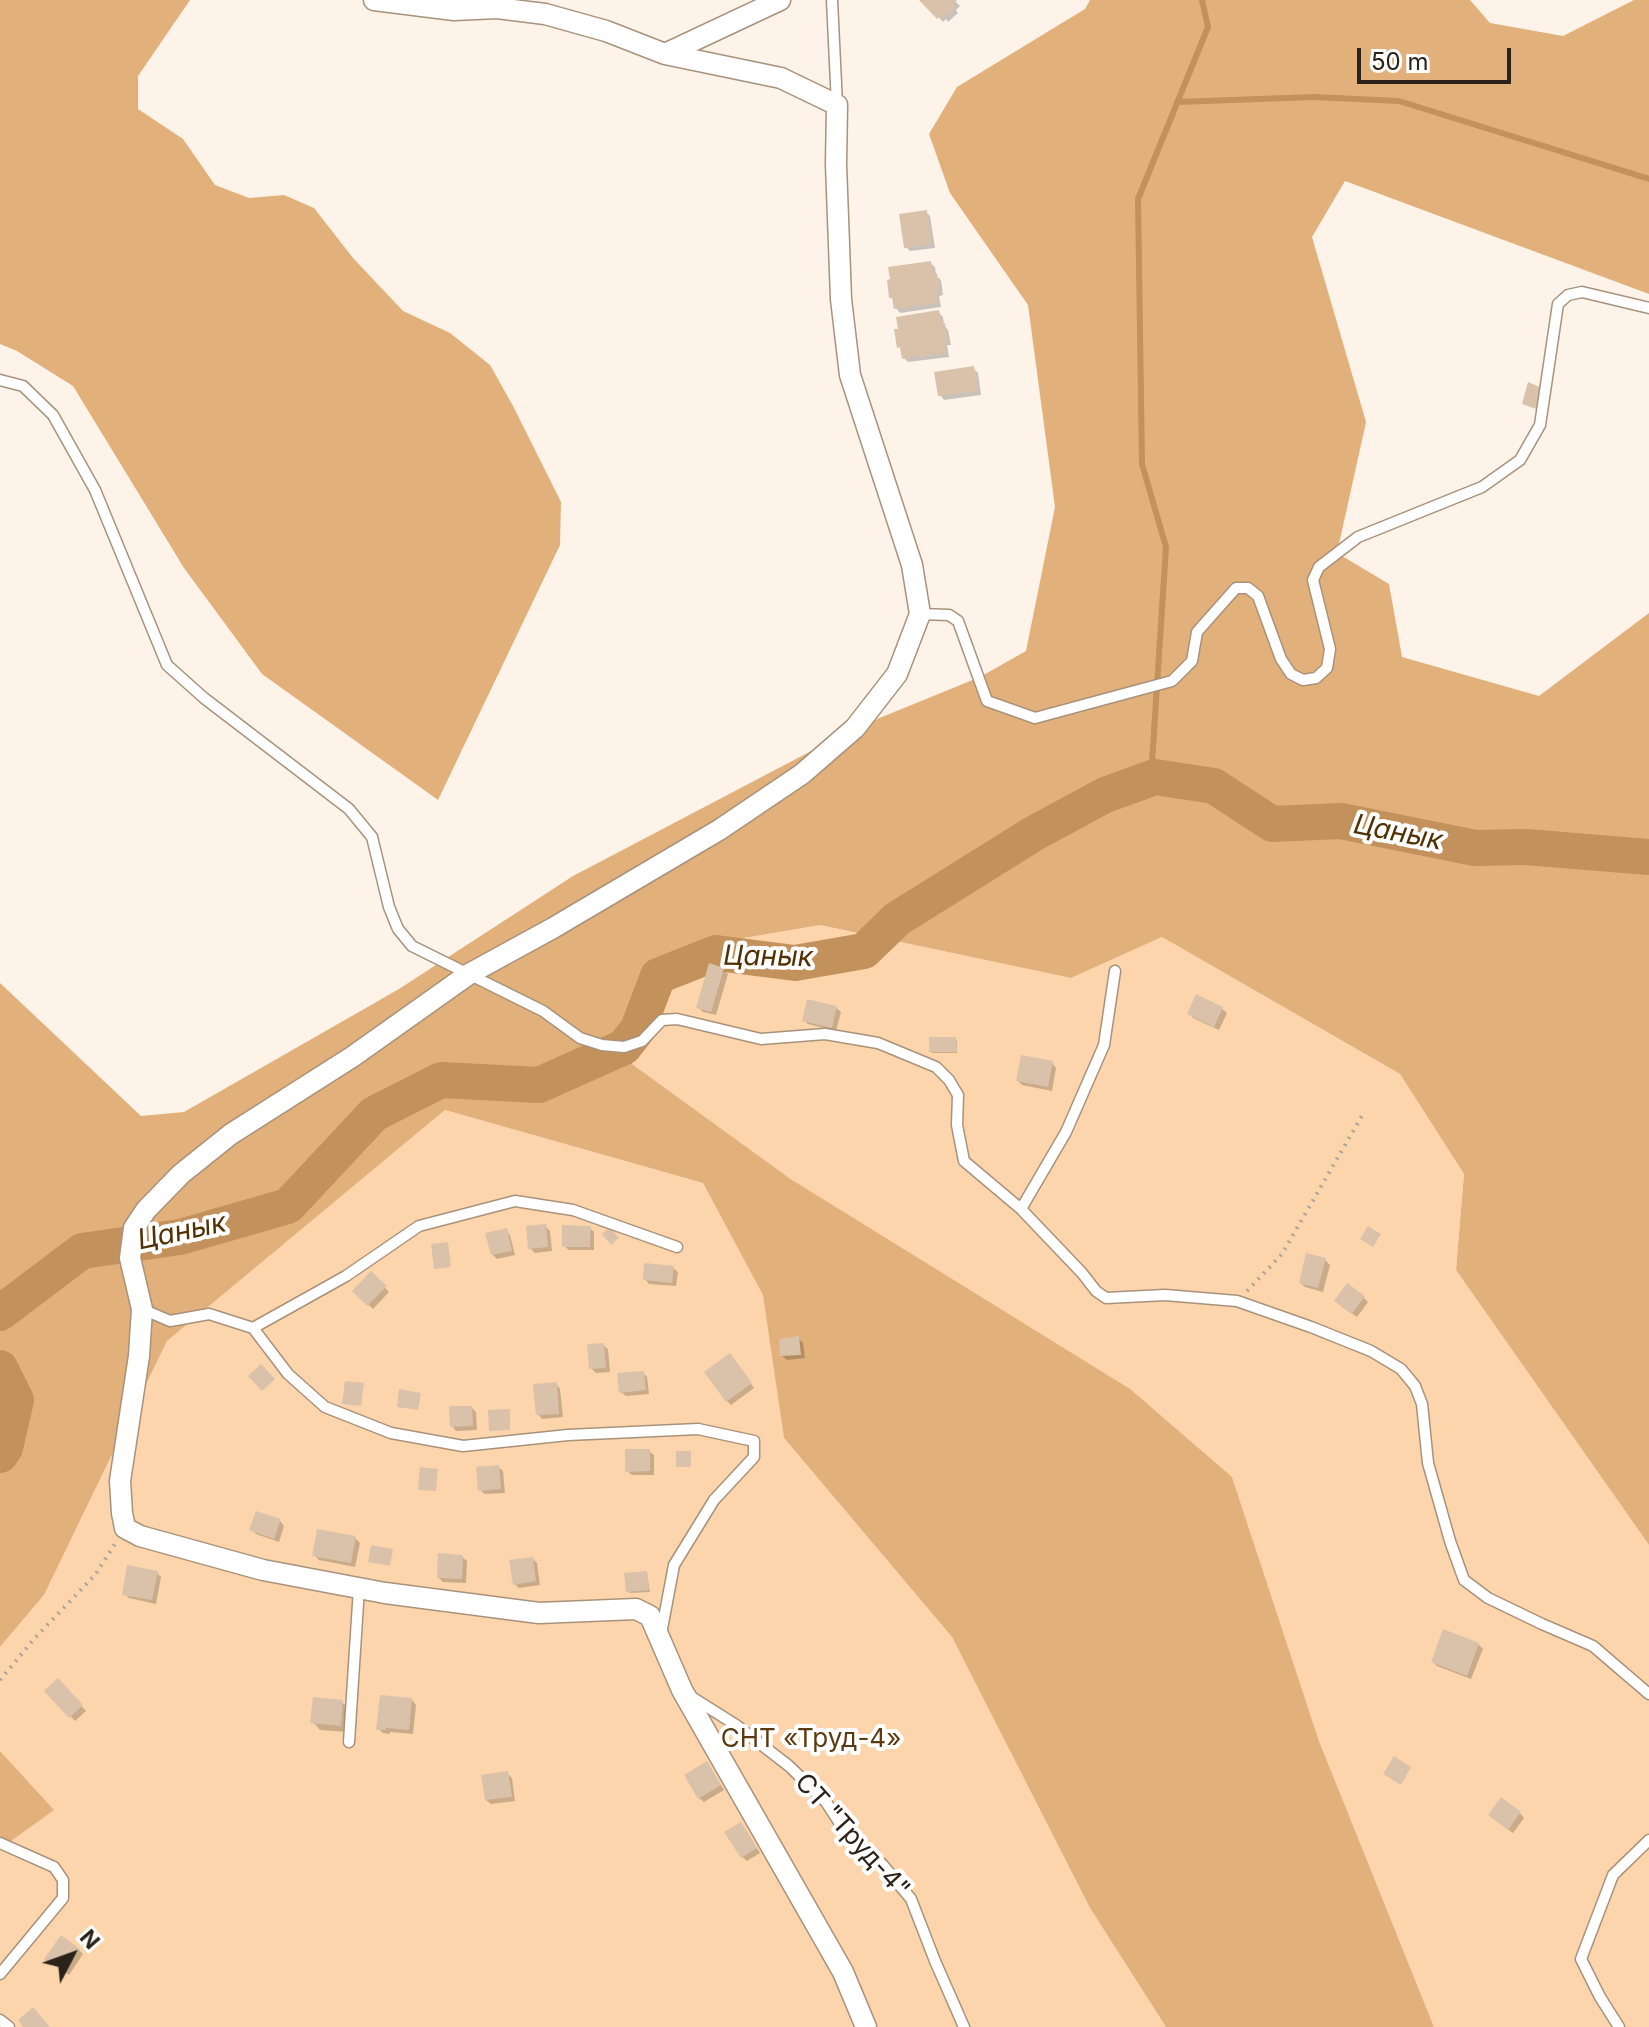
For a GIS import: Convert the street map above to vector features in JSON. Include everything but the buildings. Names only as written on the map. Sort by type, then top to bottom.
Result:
[{"type":"street","points":[[374,0],[454,10],[497,8],[545,14],[606,31],[665,54],[781,78],[837,105],[841,299],[850,375],[912,565],[920,614],[897,674],[855,728],[802,774],[719,830],[469,974],[352,1057],[231,1134],[181,1174],[146,1210],[134,1228],[130,1258],[142,1309],[139,1356],[120,1481],[125,1528],[140,1536],[263,1570],[359,1588],[539,1613],[636,1609],[650,1616],[682,1690],[843,1972],[866,2027]]},
{"type":"street","points":[[665,54],[780,0]]},
{"type":"lane","points":[[832,0],[837,105]]},
{"type":"lane","points":[[920,614],[949,615],[958,621],[987,701],[1035,718],[1172,681],[1192,661],[1197,632],[1236,588],[1248,588],[1258,596],[1281,659],[1291,674],[1303,680],[1316,678],[1327,668],[1330,649],[1313,580],[1319,567],[1358,537],[1482,487],[1520,460],[1540,425],[1558,304],[1568,295],[1582,292],[1649,308]]},
{"type":"lane","points":[[0,380],[23,386],[53,415],[95,490],[167,665],[204,698],[349,809],[372,837],[389,907],[398,929],[412,946],[543,1011],[580,1038],[602,1045],[624,1047],[642,1041],[662,1020],[677,1019],[761,1039],[825,1034],[878,1043],[936,1067],[958,1095],[957,1125],[964,1161],[1021,1209],[1106,1298],[1165,1295],[1237,1301],[1371,1351],[1401,1369],[1415,1386],[1422,1404],[1428,1463],[1464,1580],[1488,1598],[1593,1646],[1649,1694]]},
{"type":"lane","points":[[1021,1209],[1066,1132],[1104,1045],[1115,971]]},
{"type":"lane","points":[[253,1328],[346,1276],[419,1226],[515,1201],[573,1210],[677,1247]]},
{"type":"lane","points":[[142,1309],[170,1321],[209,1314],[253,1328],[288,1374],[325,1407],[391,1433],[463,1446],[568,1435],[698,1429],[754,1441],[754,1457],[714,1500],[674,1565],[660,1640]]},
{"type":"lane","points":[[349,1742],[359,1588]]},
{"type":"lane","name":"СТ \"Труд-4\"","points":[[682,1690],[736,1725],[789,1766],[826,1802],[846,1833],[892,1875],[911,1899],[964,2027]]},
{"type":"lane","points":[[1619,2027],[1581,1959],[1613,1875],[1649,1840]]},
{"type":"lane","points":[[0,1843],[54,1867],[63,1880],[63,1898],[0,1974]]},
{"type":"lane","points":[[0,2020],[9,2027]]},
{"type":"path","points":[[1237,1301],[1282,1254],[1363,1114]]},
{"type":"path","points":[[0,1680],[95,1575],[125,1528]]},
{"type":"green space","points":[[820,925],[1071,978],[1162,937],[1400,1074],[1464,1174],[1456,1270],[1649,1545],[1649,2027],[1434,2027],[1319,1741],[1232,1477],[792,1180],[632,1064],[690,947]]},
{"type":"green space","name":"СНТ «Труд-4»","points":[[445,1110],[703,1183],[764,1295],[784,1438],[952,1637],[1090,1908],[1166,2027],[0,2027],[0,1849],[53,1810],[0,1751],[0,1647],[44,1595],[167,1341]]},
{"type":"shaded area","points":[[0,0],[190,0],[138,76],[138,109],[183,139],[215,185],[249,198],[284,195],[314,208],[353,258],[403,311],[450,333],[490,365],[513,406],[561,502],[560,545],[438,800],[262,674],[184,568],[73,386],[17,351],[0,344]]},
{"type":"shaded area","points":[[1090,0],[1470,0],[1490,23],[1563,36],[1634,0],[1649,0],[1649,294],[1345,181],[1312,237],[1366,422],[1337,553],[1389,584],[1402,657],[1539,696],[1649,613],[1649,1545],[1456,1270],[1464,1174],[1400,1074],[1162,937],[1071,978],[820,925],[691,947],[632,1064],[792,1180],[1130,1389],[1232,1477],[1319,1741],[1434,2027],[1166,2027],[1090,1908],[952,1637],[784,1438],[763,1295],[703,1183],[445,1110],[167,1341],[44,1595],[0,1647],[0,983],[141,1116],[184,1112],[399,989],[573,876],[855,728],[980,677],[1026,651],[1055,507],[1028,305],[950,193],[929,134],[957,87],[1085,9]]},
{"type":"shaded area","points":[[0,1751],[54,1810],[0,1849]]},
{"type":"waterway","points":[[1151,778],[1166,547],[1142,464],[1138,199],[1208,27],[1202,0]]},
{"type":"waterway","points":[[1177,102],[1314,97],[1399,101],[1649,179]]},
{"type":"waterway","name":"Цанык","points":[[0,1313],[82,1251],[180,1237],[288,1206],[374,1114],[441,1080],[539,1085],[624,1047],[638,1029],[658,976],[716,953],[795,963],[864,951],[897,919],[1033,834],[1105,795],[1155,777],[1214,786],[1272,824],[1341,821],[1475,848],[1526,847],[1649,857]]},
{"type":"waterway","name":"Цанык","points":[[0,1368],[16,1400],[5,1448],[0,1455]]}]
